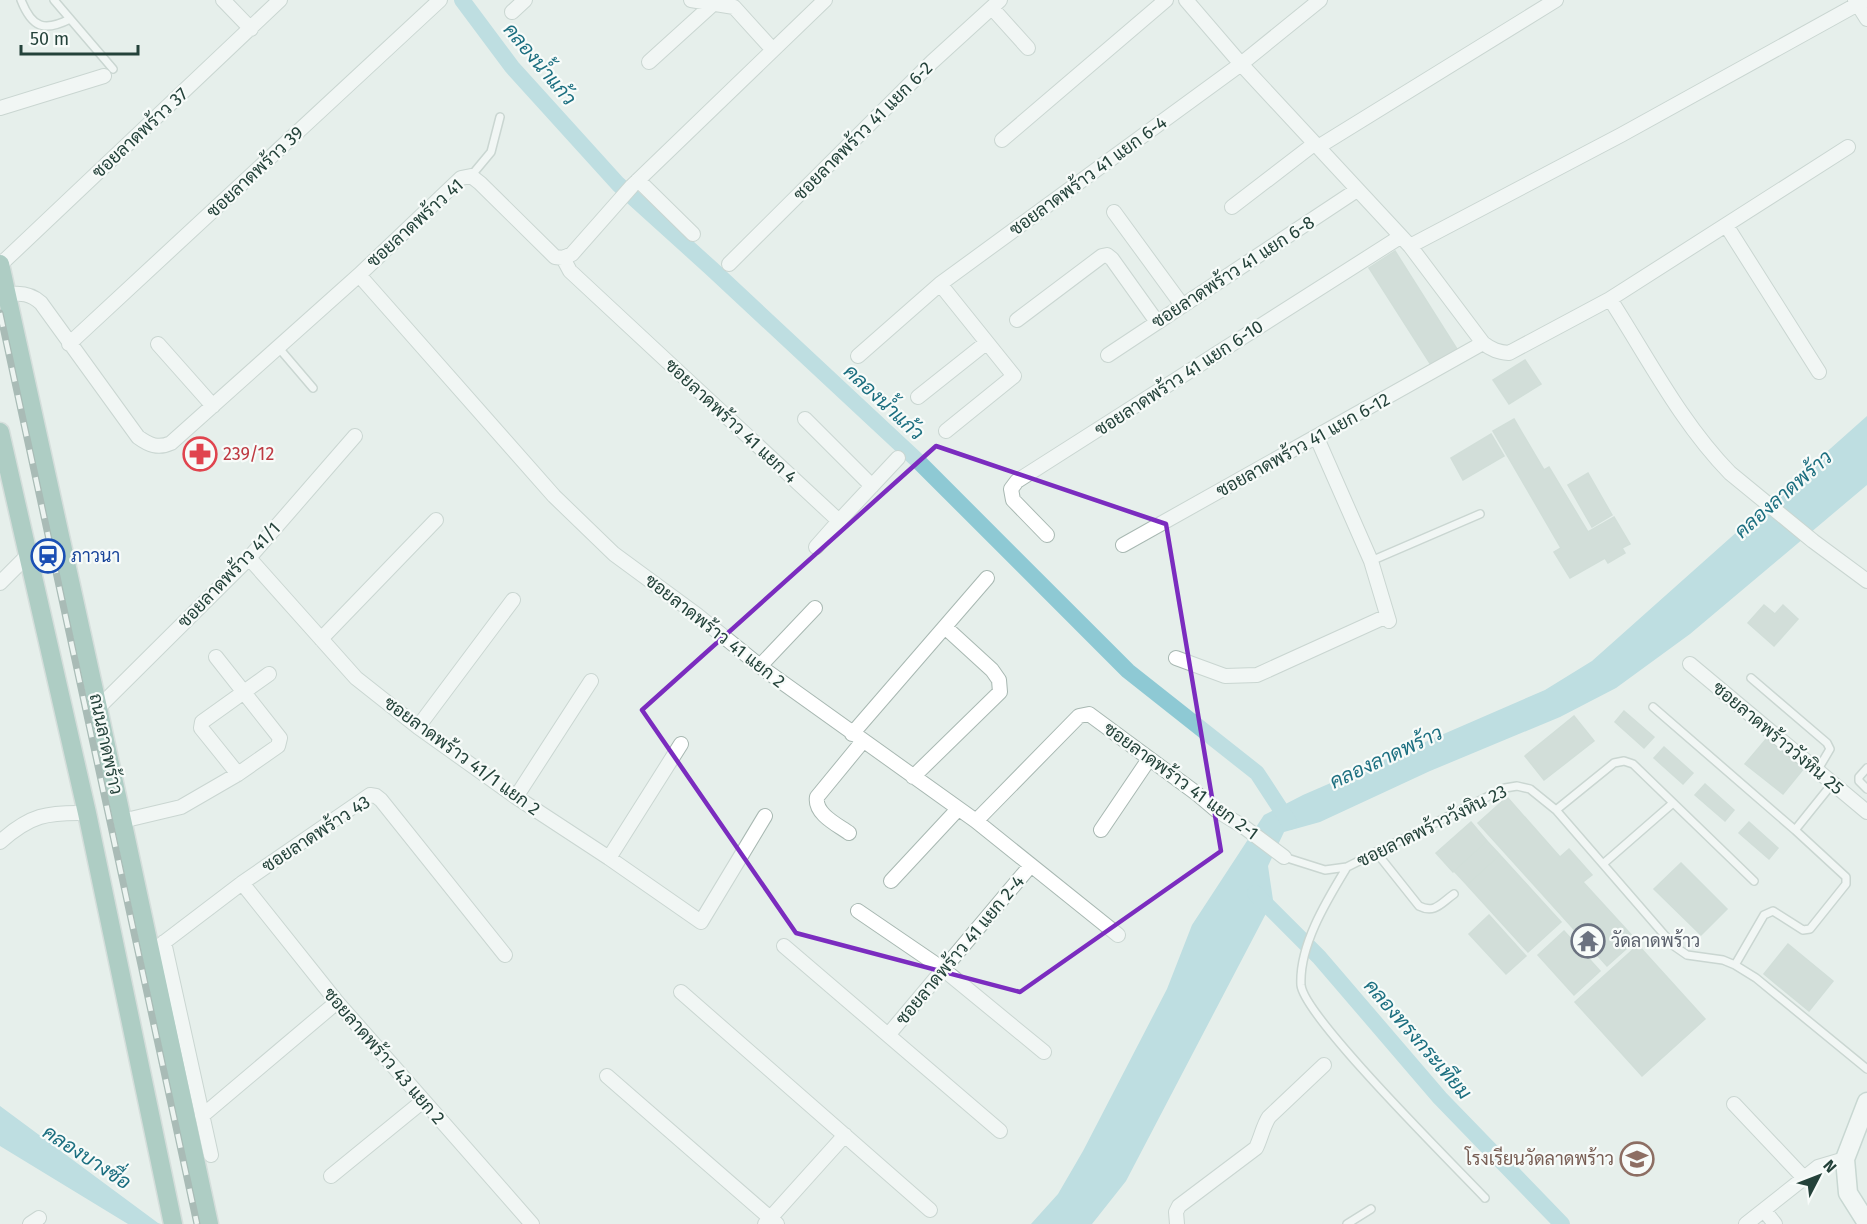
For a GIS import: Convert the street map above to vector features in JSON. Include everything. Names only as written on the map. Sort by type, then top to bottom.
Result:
[{"type":"main road","name":"ถนนลาดพร้าว","points":[[0,265],[122,821],[157,947],[207,1216]]},
{"type":"main road","name":"ถนนลาดพร้าว","points":[[0,432],[87,813],[173,1224]]},
{"type":"main road","points":[[1867,1102],[1845,1160],[1848,1193],[1867,1223]]},
{"type":"street","points":[[223,0],[251,29]]},
{"type":"street","name":"ซอยลาดพร้าว 37","points":[[0,265],[280,0]]},
{"type":"street","name":"ซอยลาดพร้าว 39","points":[[69,344],[440,0]]},
{"type":"street","points":[[512,12],[525,0]]},
{"type":"street","points":[[691,0],[736,8],[773,50]]},
{"type":"street","points":[[563,258],[572,254],[635,183],[825,0]]},
{"type":"street","points":[[1002,140],[1166,0]]},
{"type":"street","points":[[1186,0],[1241,64],[1405,242],[1483,344],[1492,350],[1509,353],[1610,299],[1848,147]]},
{"type":"street","name":"ซอยลาดพร้าว 41 แยก 6-4","points":[[858,356],[940,284],[1241,64],[1320,0]]},
{"type":"street","points":[[1232,207],[1316,146],[1556,0]]},
{"type":"street","points":[[1405,242],[1621,135],[1860,2],[1867,19]]},
{"type":"street","points":[[649,62],[713,4]]},
{"type":"street","points":[[996,4],[1028,48]]},
{"type":"street","name":"ซอยลาดพร้าว 41 แยก 6-2","points":[[729,264],[932,62],[996,4]]},
{"type":"street","points":[[0,108],[108,73]]},
{"type":"street","name":"ซอยลาดพร้าว 41","points":[[7,295],[17,293],[34,297],[41,303],[138,437],[147,444],[157,447],[171,443],[213,406],[359,275],[461,178],[471,176],[549,252],[555,257],[563,258]]},
{"type":"street","points":[[635,183],[693,234]]},
{"type":"street","name":"ซอยลาดพร้าว 41 แยก 6-8","points":[[1108,355],[1357,190]]},
{"type":"street","points":[[1114,212],[1182,305]]},
{"type":"street","points":[[1726,225],[1819,372]]},
{"type":"street","name":"ซอยลาดพร้าว 41 แยก 6-10","points":[[1047,535],[1013,500],[1011,489],[1017,481],[1405,242]]},
{"type":"street","points":[[1017,320],[1102,256],[1107,255],[1157,322]]},
{"type":"street","name":"ซอยลาดพร้าว 41 แยก 4","points":[[563,258],[570,270],[839,521]]},
{"type":"street","name":"ซอยลาดพร้าว 41 แยก 2","points":[[359,275],[554,496],[614,554],[697,615],[760,666],[976,821],[1118,935]]},
{"type":"street","points":[[940,284],[1014,376],[946,431]]},
{"type":"street","points":[[1610,299],[1692,430],[1730,473],[1812,541],[1867,581]]},
{"type":"street","points":[[918,397],[986,343]]},
{"type":"street","points":[[158,344],[213,406]]},
{"type":"street","name":"ซอยลาดพร้าว 41 แยก 6-12","points":[[1123,545],[1483,344]]},
{"type":"street","points":[[805,419],[872,486]]},
{"type":"street","name":"ซอยลาดพร้าว 41/1","points":[[98,708],[249,558],[355,436]]},
{"type":"street","points":[[1176,658],[1225,676],[1257,675],[1388,618],[1371,561],[1317,438]]},
{"type":"street","points":[[816,548],[898,458]]},
{"type":"street","points":[[321,639],[436,520]]},
{"type":"street","points":[[0,583],[29,554]]},
{"type":"street","name":"ซอยลาดพร้าว 41/1 แยก 2","points":[[249,558],[356,678],[418,727],[516,797],[701,922],[765,816]]},
{"type":"street","points":[[849,833],[819,810],[816,804],[817,797],[857,737],[987,578]]},
{"type":"street","points":[[418,727],[513,600]]},
{"type":"street","points":[[760,666],[815,608]]},
{"type":"street","points":[[913,777],[1000,692],[999,680],[992,670],[945,627]]},
{"type":"street","points":[[122,821],[181,807],[238,774],[278,746],[280,742],[216,657]]},
{"type":"street","name":"ซอยลาดพร้าววังหิน 25","points":[[1690,664],[1867,813]]},
{"type":"street","points":[[238,774],[201,728],[202,722],[269,674]]},
{"type":"street","points":[[516,797],[591,681]]},
{"type":"street","name":"ซอยลาดพร้าว 41 แยก 2-1","points":[[976,821],[1079,716],[1089,714],[1216,810],[1244,827],[1284,857]]},
{"type":"street","points":[[609,858],[681,744]]},
{"type":"street","points":[[1101,830],[1149,759]]},
{"type":"street","name":"ซอยลาดพร้าว 43","points":[[157,947],[242,883],[370,795],[376,796],[505,955]]},
{"type":"street","points":[[891,881],[958,809]]},
{"type":"street","points":[[0,842],[15,829],[36,817],[62,812],[87,813]]},
{"type":"street","name":"ซอยลาดพร้าว 41 แยก 2-4","points":[[889,1034],[1031,865]]},
{"type":"street","name":"ซอยลาดพร้าว 43 แยก 2","points":[[242,883],[337,1002],[528,1223]]},
{"type":"street","points":[[858,911],[943,969],[1044,1052]]},
{"type":"street","points":[[784,946],[1000,1131]]},
{"type":"street","points":[[157,947],[211,1155]]},
{"type":"street","points":[[681,992],[930,1210]]},
{"type":"street","points":[[202,1116],[337,1002]]},
{"type":"street","points":[[1177,1224],[1176,1212],[1179,1206],[1256,1148],[1269,1117],[1324,1065]]},
{"type":"street","points":[[607,1076],[771,1222],[845,1135]]},
{"type":"street","points":[[332,1176],[423,1101]]},
{"type":"street","points":[[1734,1104],[1804,1178]]},
{"type":"street","points":[[1746,1224],[1818,1167],[1845,1160]]},
{"type":"street","points":[[1764,1210],[1776,1224]]},
{"type":"lane","points":[[21,0],[28,16],[37,25],[46,28],[70,19]]},
{"type":"lane","points":[[54,0],[108,73]]},
{"type":"lane","points":[[471,176],[491,152],[500,117]]},
{"type":"lane","points":[[278,347],[313,388]]},
{"type":"lane","points":[[1371,561],[1480,514]]},
{"type":"lane","points":[[1751,678],[1827,743],[1830,749],[1817,771]]},
{"type":"lane","points":[[1653,707],[1843,873],[1846,884],[1810,930],[1803,930],[1773,911],[1764,915],[1735,964]]},
{"type":"lane","points":[[1556,810],[1614,763],[1624,761],[1633,764],[1754,881]]},
{"type":"lane","points":[[1867,768],[1859,777],[1859,781],[1867,789]]},
{"type":"lane","points":[[1796,830],[1832,784]]},
{"type":"lane","name":"ซอยลาดพร้าววังหิน 23","points":[[1284,857],[1325,870],[1347,867],[1505,788],[1517,786],[1530,789],[1556,810],[1674,946],[1687,955],[1735,964],[1756,978],[1867,1070]]},
{"type":"lane","points":[[1603,864],[1673,803]]},
{"type":"lane","points":[[1376,852],[1419,906],[1427,910],[1434,909],[1454,894]]},
{"type":"lane","points":[[1347,867],[1322,908],[1302,961],[1301,987],[1314,1012],[1342,1046],[1485,1198]]},
{"type":"lane","points":[[1347,1224],[1371,1209]]},
{"type":"highlighted area","points":[[936,446],[1166,524],[1221,851],[1020,992],[796,933],[642,710]]},
{"type":"water","name":"คลองลาดพร้าว","points":[[1867,416],[1867,485],[1690,634],[1616,688],[1560,717],[1430,771],[1320,822],[1284,832],[1268,866],[1273,900],[1126,1181],[1092,1224],[1031,1224],[1058,1194],[1083,1151],[1167,989],[1192,925],[1264,815],[1303,795],[1545,690],[1592,661]]},
{"type":"water","points":[[0,1106],[161,1224],[128,1224],[0,1146]]},
{"type":"building","points":[[1395,251],[1457,349],[1431,365],[1369,268]]},
{"type":"building","points":[[1525,360],[1541,384],[1509,404],[1493,380]]},
{"type":"building","points":[[1514,419],[1544,470],[1549,467],[1588,532],[1614,517],[1630,544],[1622,548],[1625,553],[1608,563],[1605,558],[1570,578],[1554,552],[1561,548],[1493,431]]},
{"type":"building","points":[[1491,434],[1504,456],[1463,480],[1451,458]]},
{"type":"building","points":[[1588,473],[1612,515],[1592,527],[1568,485]]},
{"type":"building","points":[[1764,605],[1775,614],[1783,605],[1798,619],[1774,646],[1748,623]]},
{"type":"building","points":[[1624,711],[1654,737],[1644,748],[1615,722]]},
{"type":"building","points":[[1574,716],[1594,741],[1544,780],[1525,756]]},
{"type":"building","points":[[1767,738],[1804,768],[1783,794],[1745,764]]},
{"type":"building","points":[[1664,747],[1693,773],[1683,784],[1654,758]]},
{"type":"building","points":[[1705,784],[1734,810],[1725,821],[1695,795]]},
{"type":"building","points":[[1507,797],[1560,857],[1569,849],[1592,875],[1583,882],[1636,940],[1607,966],[1478,823]]},
{"type":"building","points":[[1471,822],[1487,841],[1453,872],[1436,853]]},
{"type":"building","points":[[1749,822],[1778,848],[1769,859],[1739,833]]},
{"type":"building","points":[[1487,841],[1500,855],[1467,885],[1454,871]]},
{"type":"building","points":[[1500,855],[1561,922],[1528,952],[1467,885]]},
{"type":"building","points":[[1681,863],[1727,909],[1701,935],[1654,889]]},
{"type":"building","points":[[1489,915],[1526,956],[1506,974],[1469,934]]},
{"type":"building","points":[[1564,931],[1600,971],[1574,995],[1538,955]]},
{"type":"building","points":[[1788,944],[1833,981],[1809,1011],[1764,974]]},
{"type":"building","points":[[1638,945],[1705,1019],[1642,1076],[1575,1002]]},
{"type":"waterway","name":"คลองน้ำแก้ว","points":[[462,0],[512,67],[618,184],[919,462],[1128,671],[1257,773],[1289,822]]},
{"type":"waterway","name":"คลองทรงกระเทียม","points":[[1255,893],[1319,957],[1440,1098],[1562,1224]]},
{"type":"railway","points":[[0,313],[197,1224]]},
{"type":"place","name":"239/12","points":[[200,454]]},
{"type":"place","name":"ภาวนา","points":[[48,556]]},
{"type":"place","name":"วัดลาดพร้าว","points":[[1588,941]]},
{"type":"place","name":"โรงเรียนวัดลาดพร้าว","points":[[1637,1159]]},
{"type":"water label","name":"คลองบางซื่อ","points":[[87,1157]]}]
